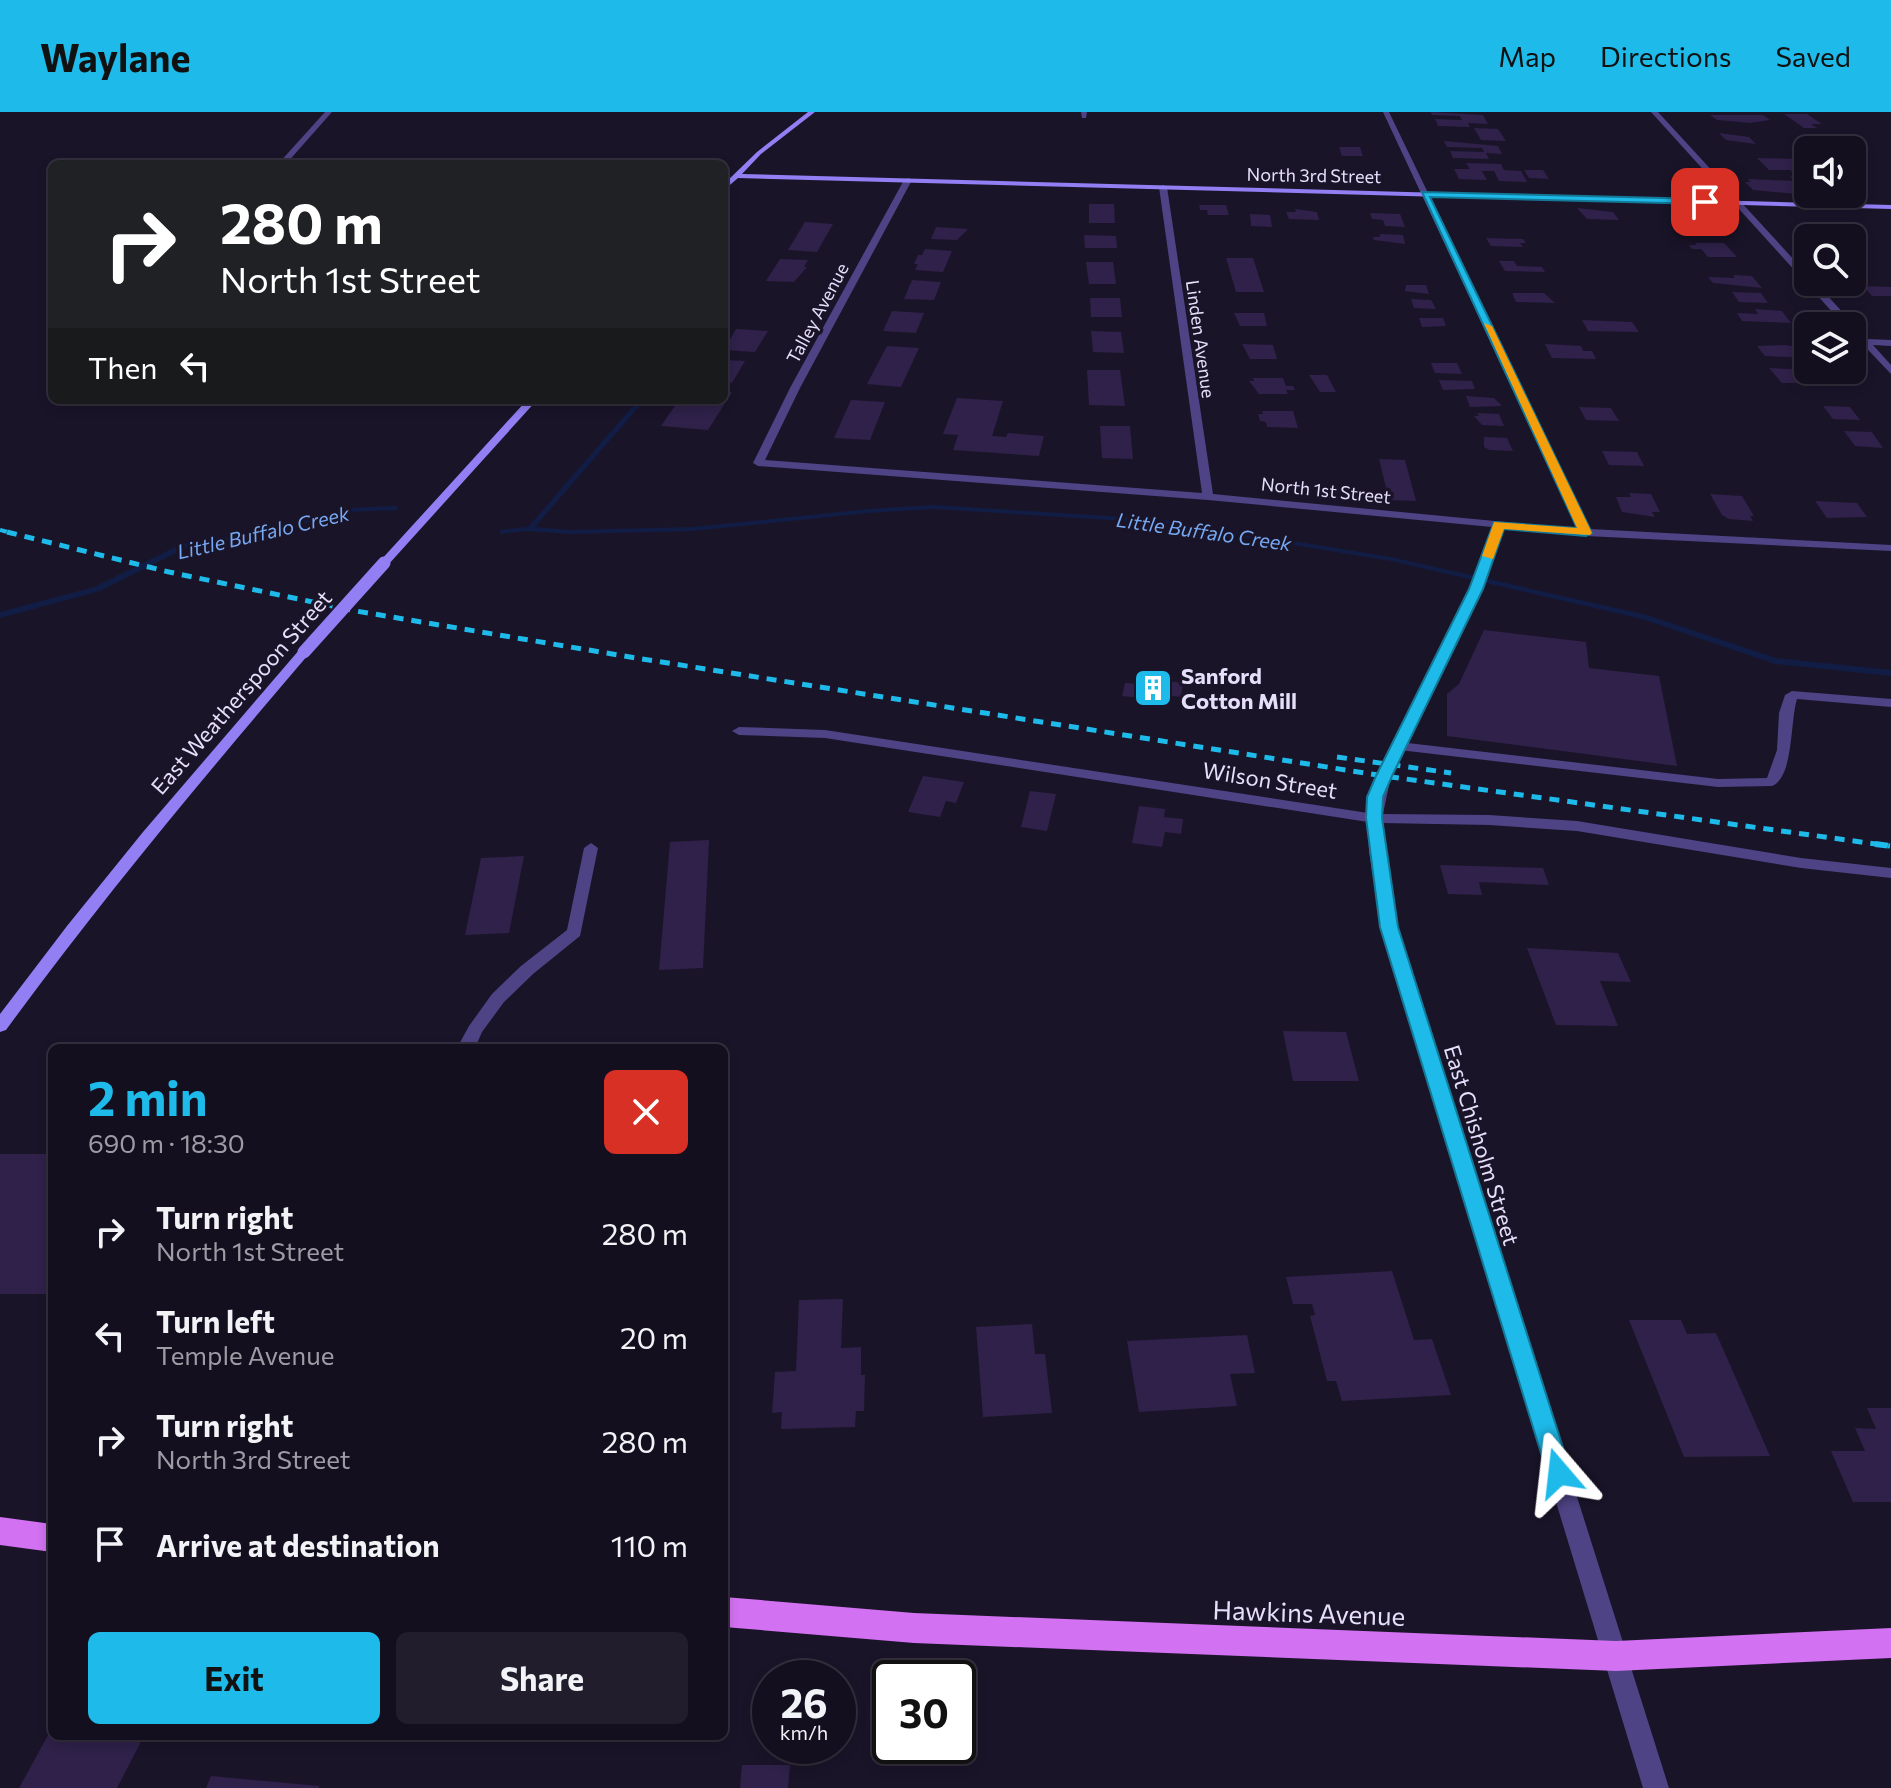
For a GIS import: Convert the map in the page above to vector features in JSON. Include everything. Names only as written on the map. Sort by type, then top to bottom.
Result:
[{"type":"main road","points":[[0,1531],[48,1537]]},
{"type":"main road","name":"Hawkins Avenue","points":[[728,1612],[914,1628],[1616,1656],[1891,1643]]},
{"type":"street","points":[[286,160],[329,112]]},
{"type":"street","points":[[728,184],[812,112]]},
{"type":"street","points":[[1386,112],[1586,533]]},
{"type":"street","points":[[1654,112],[1794,265]]},
{"type":"street","points":[[728,175],[736,176]]},
{"type":"street","name":"North 3rd Street","points":[[736,176],[1891,207]]},
{"type":"street","name":"Talley Avenue","points":[[758,463],[795,388],[908,180]]},
{"type":"street","name":"Linden Avenue","points":[[1163,187],[1208,497]]},
{"type":"street","points":[[1823,296],[1837,312]]},
{"type":"street","points":[[1866,342],[1891,343]]},
{"type":"street","points":[[1866,343],[1891,371]]},
{"type":"street","name":"East Weatherspoon Street","points":[[0,1026],[65,936],[133,852],[304,652],[528,404]]},
{"type":"street","name":"North 1st Street","points":[[758,463],[1208,497],[1586,533],[1891,548]]},
{"type":"street","name":"East Chisholm Street","points":[[1499,525],[1479,582],[1375,797],[1374,818],[1389,927],[1656,1788]]},
{"type":"street","points":[[1399,746],[1718,783],[1772,782],[1784,750],[1786,713],[1792,695],[1891,703]]},
{"type":"street","name":"Wilson Street","points":[[739,731],[825,734],[1374,818],[1489,820],[1577,826],[1801,863],[1891,873]]},
{"type":"street","points":[[468,1044],[475,1027],[494,1001],[574,932],[591,848]]},
{"type":"building","points":[[1431,112],[1483,115],[1488,124],[1438,126],[1435,119],[1462,120],[1460,116],[1432,115]]},
{"type":"building","points":[[1784,114],[1807,114],[1822,124],[1811,124],[1817,128],[1804,128]]},
{"type":"building","points":[[1710,115],[1763,115],[1770,120],[1750,123],[1717,120]]},
{"type":"building","points":[[1474,128],[1498,129],[1506,141],[1481,140]]},
{"type":"building","points":[[1719,133],[1749,137],[1756,144],[1726,140]]},
{"type":"building","points":[[1444,141],[1498,146],[1502,154],[1486,153],[1489,159],[1453,158],[1450,151],[1484,152],[1482,148],[1447,147]]},
{"type":"building","points":[[1339,147],[1360,147],[1363,156],[1342,156]]},
{"type":"building","points":[[1757,158],[1794,159],[1794,174],[1790,170],[1769,170]]},
{"type":"building","points":[[1466,163],[1501,164],[1504,170],[1521,171],[1527,182],[1499,181],[1494,171],[1482,171],[1487,180],[1459,179],[1454,169],[1470,169]]},
{"type":"building","points":[[1524,170],[1543,170],[1549,179],[1529,178]]},
{"type":"building","points":[[1748,179],[1794,181],[1794,194],[1753,190],[1745,182],[1750,182]]},
{"type":"building","points":[[1089,204],[1114,204],[1115,223],[1089,223]]},
{"type":"building","points":[[1199,205],[1226,205],[1229,215],[1208,215],[1207,210],[1200,210]]},
{"type":"building","points":[[1577,208],[1613,212],[1619,220],[1587,219]]},
{"type":"building","points":[[1295,209],[1317,212],[1319,220],[1289,219],[1286,212],[1296,212]]},
{"type":"building","points":[[1370,213],[1400,214],[1405,227],[1385,226],[1383,220],[1372,219]]},
{"type":"building","points":[[1250,214],[1270,215],[1272,227],[1251,226]]},
{"type":"building","points":[[805,222],[833,224],[817,252],[788,250]]},
{"type":"building","points":[[936,227],[968,229],[957,240],[931,239]]},
{"type":"building","points":[[1380,234],[1403,235],[1405,244],[1374,240],[1373,237],[1380,237]]},
{"type":"building","points":[[1084,235],[1116,236],[1117,248],[1085,248]]},
{"type":"building","points":[[1486,238],[1523,239],[1526,243],[1520,243],[1523,247],[1491,246]]},
{"type":"building","points":[[1695,243],[1724,243],[1737,257],[1708,257],[1701,249],[1692,249],[1689,245],[1697,245]]},
{"type":"building","points":[[925,249],[952,251],[943,272],[915,270],[918,255],[922,255]]},
{"type":"building","points":[[1226,258],[1253,258],[1264,292],[1236,292]]},
{"type":"building","points":[[780,259],[808,260],[804,267],[807,267],[794,282],[766,281]]},
{"type":"building","points":[[1499,261],[1514,261],[1517,266],[1542,267],[1545,272],[1505,271]]},
{"type":"building","points":[[1086,262],[1113,262],[1116,284],[1089,284]]},
{"type":"building","points":[[1733,275],[1752,276],[1762,288],[1713,283],[1708,277],[1735,278]]},
{"type":"building","points":[[912,280],[941,282],[934,300],[904,299]]},
{"type":"building","points":[[1406,285],[1426,285],[1429,294],[1405,291]]},
{"type":"building","points":[[1866,286],[1891,287],[1891,296],[1872,296]]},
{"type":"building","points":[[1732,292],[1761,293],[1768,303],[1739,302]]},
{"type":"building","points":[[1512,293],[1544,293],[1555,303],[1516,302]]},
{"type":"building","points":[[1090,298],[1120,298],[1122,317],[1091,317]]},
{"type":"building","points":[[1411,299],[1431,300],[1436,309],[1414,308]]},
{"type":"building","points":[[1755,309],[1782,311],[1791,323],[1742,321],[1737,313],[1758,314]]},
{"type":"building","points":[[892,311],[924,313],[916,333],[883,331]]},
{"type":"building","points":[[1234,313],[1264,313],[1267,326],[1240,326]]},
{"type":"building","points":[[1419,318],[1443,318],[1446,326],[1422,327]]},
{"type":"building","points":[[1582,320],[1632,322],[1639,332],[1588,331]]},
{"type":"building","points":[[736,329],[768,331],[755,352],[728,350],[728,343]]},
{"type":"building","points":[[1091,331],[1121,332],[1124,353],[1093,352]]},
{"type":"building","points":[[1242,344],[1273,345],[1277,359],[1250,359]]},
{"type":"building","points":[[1545,344],[1581,346],[1583,351],[1592,351],[1596,359],[1552,358]]},
{"type":"building","points":[[887,346],[919,348],[901,387],[867,384]]},
{"type":"building","points":[[1757,346],[1794,346],[1794,357],[1765,356]]},
{"type":"building","points":[[728,360],[745,361],[732,383],[728,382]]},
{"type":"building","points":[[1431,363],[1457,363],[1462,374],[1435,373]]},
{"type":"building","points":[[1769,368],[1794,369],[1794,383],[1782,383]]},
{"type":"building","points":[[1087,370],[1120,370],[1125,406],[1089,405]]},
{"type":"building","points":[[1309,375],[1327,375],[1336,392],[1320,392]]},
{"type":"building","points":[[1253,378],[1283,378],[1286,386],[1293,386],[1295,390],[1286,390],[1288,394],[1259,394],[1249,381],[1254,381]]},
{"type":"building","points":[[1439,380],[1472,381],[1475,389],[1443,390]]},
{"type":"building","points":[[1466,396],[1494,398],[1502,406],[1470,407]]},
{"type":"building","points":[[957,398],[1003,401],[992,436],[1006,437],[1008,433],[1044,436],[1039,456],[953,450],[958,435],[943,434]]},
{"type":"building","points":[[851,400],[885,402],[870,440],[834,438]]},
{"type":"building","points":[[676,404],[724,404],[708,430],[661,426]]},
{"type":"building","points":[[1823,406],[1850,407],[1860,420],[1833,419]]},
{"type":"building","points":[[1579,407],[1611,408],[1619,421],[1586,420]]},
{"type":"building","points":[[1262,411],[1293,411],[1298,428],[1267,427],[1266,422],[1260,421],[1258,414],[1263,414]]},
{"type":"building","points":[[1477,413],[1499,414],[1504,426],[1482,425],[1474,416],[1479,416]]},
{"type":"building","points":[[1100,426],[1130,426],[1133,459],[1102,458]]},
{"type":"building","points":[[1844,431],[1872,432],[1883,448],[1855,446]]},
{"type":"building","points":[[1484,437],[1507,438],[1513,451],[1489,450],[1484,447]]},
{"type":"building","points":[[1602,451],[1637,452],[1644,466],[1609,465]]},
{"type":"building","points":[[1379,459],[1405,460],[1416,501],[1389,500]]},
{"type":"building","points":[[1629,493],[1651,494],[1660,512],[1652,512],[1655,517],[1622,512],[1616,497],[1631,497]]},
{"type":"building","points":[[1710,494],[1742,496],[1754,516],[1750,516],[1753,521],[1729,519],[1722,515]]},
{"type":"building","points":[[1815,501],[1857,503],[1867,517],[1827,518]]},
{"type":"building","points":[[1484,630],[1586,642],[1589,668],[1659,676],[1677,766],[1447,736],[1447,694],[1459,684]]},
{"type":"building","name":"Sanford Cotton Mill","points":[[1141,678],[1183,683],[1181,697],[1144,693],[1142,698],[1122,696],[1125,683],[1140,684]]},
{"type":"building","points":[[923,776],[964,782],[956,803],[946,801],[940,817],[908,812]]},
{"type":"building","points":[[1030,791],[1056,794],[1047,831],[1021,827]]},
{"type":"building","points":[[1139,806],[1165,809],[1164,817],[1183,819],[1181,834],[1165,832],[1162,847],[1132,843]]},
{"type":"building","points":[[709,840],[703,968],[659,970],[670,842]]},
{"type":"building","points":[[524,856],[509,933],[465,935],[481,858]]},
{"type":"building","points":[[1440,865],[1543,868],[1549,885],[1479,882],[1482,895],[1448,894]]},
{"type":"building","points":[[1527,948],[1618,953],[1631,982],[1600,981],[1618,1026],[1556,1025]]},
{"type":"building","points":[[1283,1031],[1346,1032],[1359,1081],[1293,1081]]},
{"type":"building","points":[[0,1154],[48,1154],[48,1294],[0,1294]]},
{"type":"building","points":[[1392,1271],[1414,1340],[1432,1339],[1451,1395],[1342,1401],[1336,1381],[1327,1381],[1310,1316],[1315,1315],[1312,1304],[1293,1304],[1286,1277]]},
{"type":"building","points":[[843,1299],[841,1348],[861,1347],[861,1375],[865,1375],[864,1411],[856,1411],[855,1427],[781,1429],[782,1412],[772,1413],[775,1372],[796,1371],[799,1300]]},
{"type":"building","points":[[1629,1320],[1681,1320],[1687,1334],[1716,1333],[1770,1456],[1684,1457]]},
{"type":"building","points":[[1032,1324],[1035,1354],[1045,1354],[1052,1413],[983,1417],[976,1327]]},
{"type":"building","points":[[1247,1335],[1255,1373],[1230,1374],[1237,1406],[1139,1412],[1127,1341]]},
{"type":"building","points":[[1867,1408],[1891,1408],[1891,1502],[1853,1502],[1831,1451],[1865,1451],[1855,1428],[1876,1429]]},
{"type":"building","points":[[48,1735],[48,1740],[142,1740],[117,1788],[19,1788]]},
{"type":"building","points":[[742,1765],[790,1765],[788,1788],[740,1788]]},
{"type":"building","points":[[211,1776],[319,1786],[319,1788],[206,1788]]},
{"type":"waterway","points":[[530,529],[639,404]]},
{"type":"waterway","name":"Little Buffalo Creek","points":[[530,529],[571,532],[693,529],[934,507],[1158,521],[1391,559],[1644,617],[1775,661],[1891,673]]},
{"type":"waterway","name":"Little Buffalo Creek","points":[[0,615],[97,589],[184,546],[251,535],[348,510],[394,508]]},
{"type":"waterway","name":"Little Buffalo Creek","points":[[503,532],[530,529]]},
{"type":"railway","points":[[0,530],[14,534]]},
{"type":"railway","points":[[7,532],[14,534]]},
{"type":"railway","points":[[14,534],[169,572],[356,611],[636,658],[1384,776],[1881,845]]},
{"type":"railway","points":[[1337,757],[1451,773]]},
{"type":"railway","points":[[1875,844],[1881,845]]},
{"type":"railway","points":[[1881,845],[1891,846]]},
{"type":"railway","points":[[1881,845],[1890,846]]},
{"type":"slow traffic","points":[[1487,326],[1586,533],[1499,525],[1489,556]]},
{"type":"place","name":"Sanford Cotton Mill","points":[[1153,688]]},
{"type":"route","points":[[1559,1473],[1389,927],[1374,818],[1375,797],[1476,589],[1499,525],[1586,533],[1425,194],[1705,202]]}]
